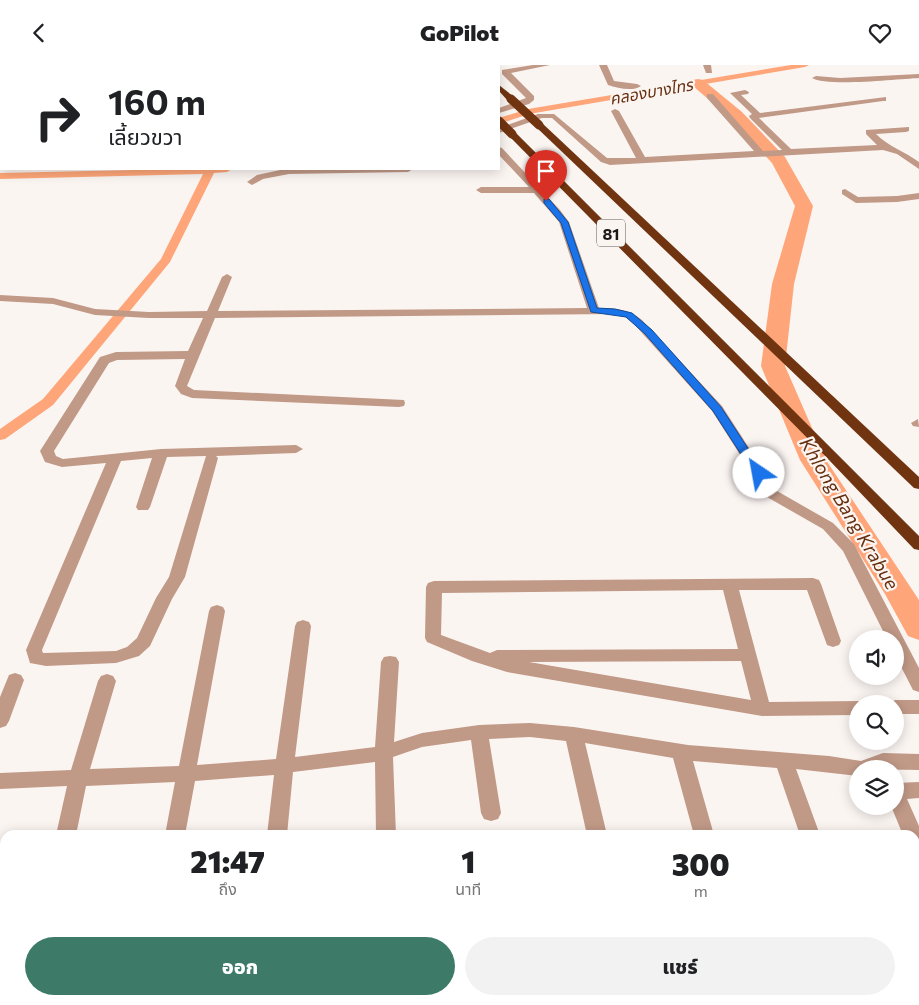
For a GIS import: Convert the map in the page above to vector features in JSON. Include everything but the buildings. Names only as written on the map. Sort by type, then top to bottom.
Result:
[{"type":"highway","name":"81","points":[[500,88],[919,485]]},
{"type":"highway","name":"81","points":[[500,122],[919,545]]},
{"type":"street","points":[[500,111],[528,101],[531,98],[506,73],[546,65]]},
{"type":"street","points":[[603,65],[612,83],[620,86],[637,86]]},
{"type":"street","points":[[816,78],[840,80],[919,76]]},
{"type":"street","points":[[745,92],[734,93],[756,114]]},
{"type":"street","points":[[500,105],[524,97],[527,93]]},
{"type":"street","points":[[710,96],[764,154]]},
{"type":"street","points":[[756,114],[883,99]]},
{"type":"street","points":[[615,111],[642,161]]},
{"type":"street","points":[[756,114],[753,115],[786,152]]},
{"type":"street","points":[[500,131],[545,115],[554,116],[561,120],[604,160],[614,163],[884,147],[900,152],[919,166]]},
{"type":"street","points":[[500,136],[549,119],[561,120]]},
{"type":"street","points":[[884,147],[869,132],[906,129]]},
{"type":"street","points":[[900,152],[919,151]]},
{"type":"street","points":[[500,152],[564,222],[594,311]]},
{"type":"street","points":[[500,164],[511,163]]},
{"type":"street","points":[[252,182],[264,175],[313,170],[389,170]]},
{"type":"street","points":[[480,190],[535,190]]},
{"type":"street","points":[[845,193],[856,200],[897,199],[919,196]]},
{"type":"street","points":[[227,277],[192,355],[181,386],[184,391],[192,394],[399,403]]},
{"type":"street","points":[[0,298],[53,301],[95,313],[149,315],[615,311],[629,315],[638,322],[717,409],[772,494],[828,526],[849,548],[919,685]]},
{"type":"street","points":[[192,355],[116,356],[104,360],[47,451],[50,459],[62,463],[261,449],[296,449]]},
{"type":"street","points":[[160,457],[211,459],[251,457],[261,449]]},
{"type":"street","points":[[143,507],[160,457]]},
{"type":"street","points":[[116,458],[34,651],[36,658],[46,660],[116,657],[133,652],[144,642],[164,597],[177,577],[211,459]]},
{"type":"street","points":[[833,641],[813,584],[434,587],[433,638],[478,657],[507,665],[762,709],[849,708]]},
{"type":"street","points":[[730,585],[762,709]]},
{"type":"street","points":[[176,830],[217,611]]},
{"type":"street","points":[[278,830],[284,766],[303,626]]},
{"type":"street","points":[[478,657],[748,655]]},
{"type":"street","points":[[386,830],[384,753],[390,662]]},
{"type":"street","points":[[0,721],[15,680]]},
{"type":"street","points":[[67,830],[78,777],[107,681]]},
{"type":"street","points":[[904,707],[919,707]]},
{"type":"street","points":[[0,781],[185,774],[284,766],[363,757],[384,753],[422,740],[479,732],[530,730],[574,734],[681,752],[849,768]]},
{"type":"street","points":[[479,732],[491,813]]},
{"type":"street","points":[[574,734],[596,830]]},
{"type":"street","points":[[681,752],[703,830]]},
{"type":"street","points":[[784,761],[808,830]]},
{"type":"street","points":[[904,763],[919,762]]},
{"type":"street","points":[[904,792],[919,791]]},
{"type":"street","points":[[904,814],[911,830]]},
{"type":"waterway","name":"คลองบางไทร","points":[[500,121],[528,112],[805,65]]},
{"type":"waterway","name":"Khlong Bang Krabue","points":[[698,83],[736,115],[779,161],[804,206],[783,284],[773,366],[813,460],[898,590],[919,628]]},
{"type":"waterway","name":"คลองบางไทร","points":[[210,171],[218,170]]},
{"type":"waterway","name":"คลองบางไทร","points":[[0,176],[210,171]]},
{"type":"waterway","points":[[0,436],[48,402],[166,260],[210,171]]},
{"type":"route","points":[[546,201],[564,222],[594,311],[615,311],[629,315],[638,322],[717,409],[759,473]]}]
